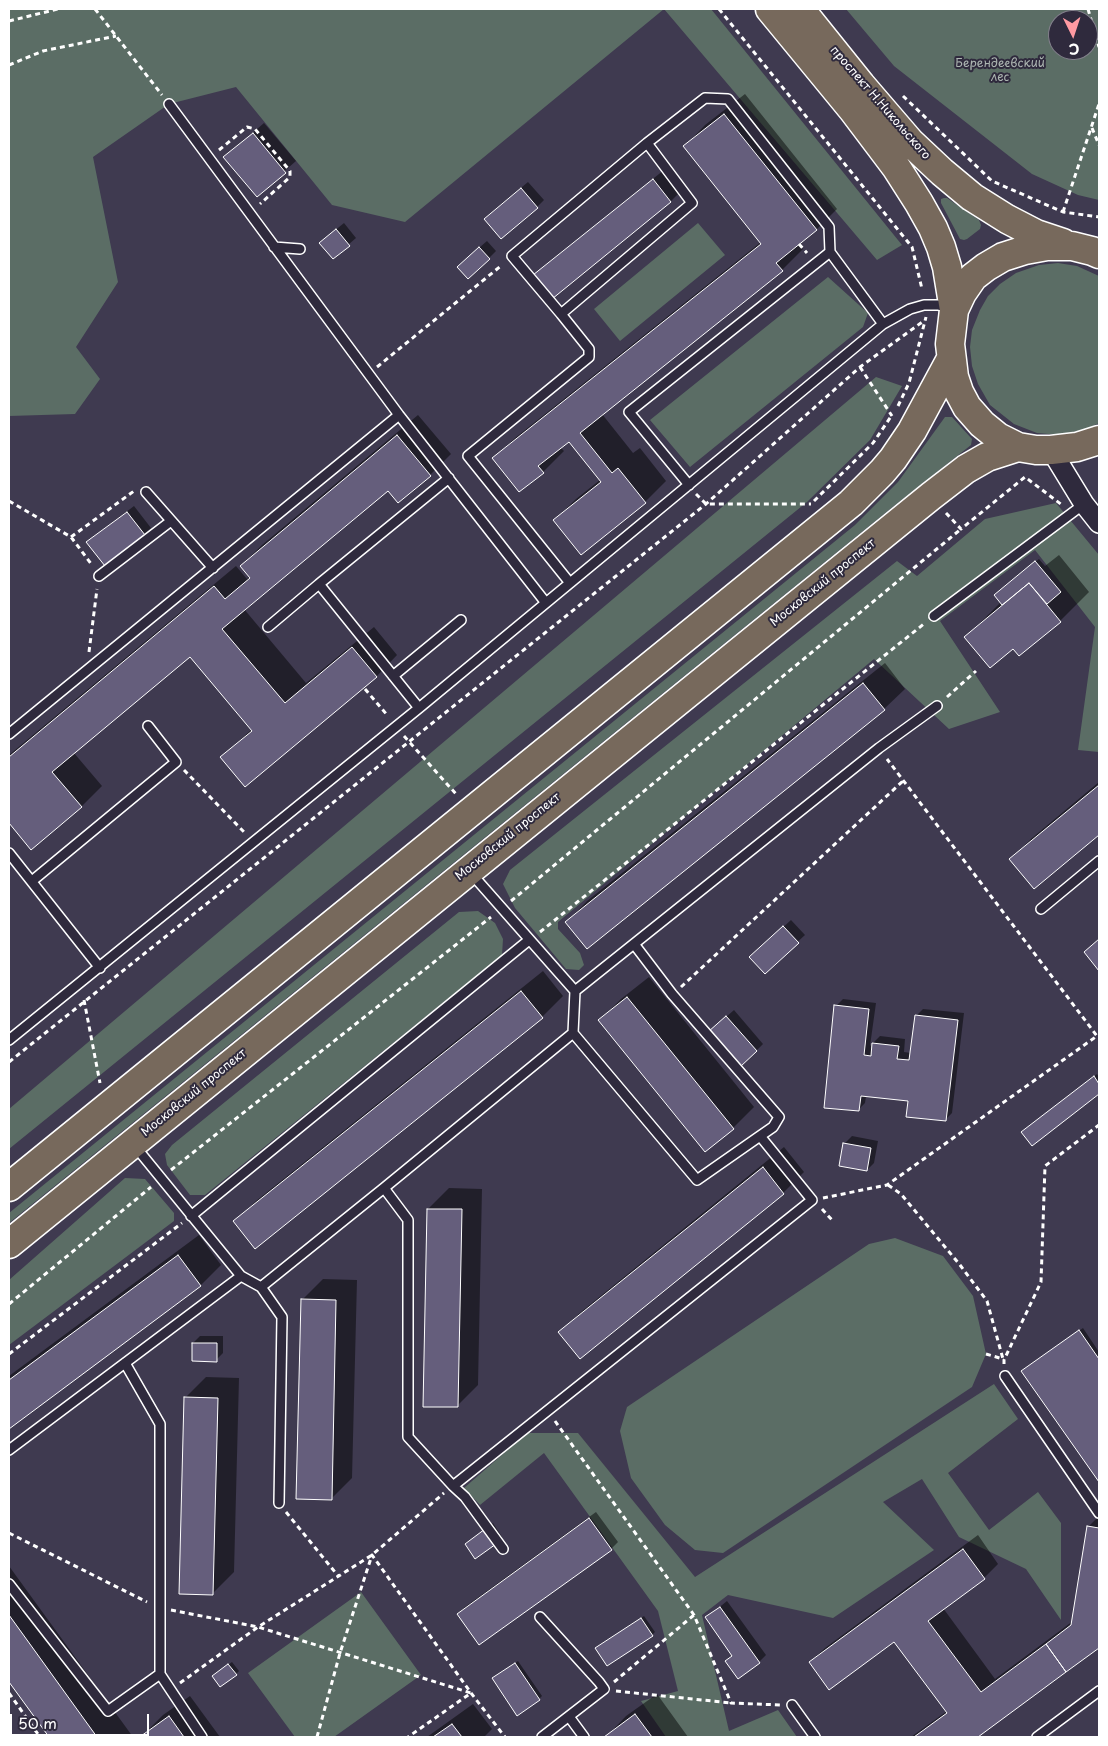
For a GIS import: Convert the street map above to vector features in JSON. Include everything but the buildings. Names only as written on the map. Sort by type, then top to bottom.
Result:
[{"type":"main road","name":"проспект Н.Никольского","points":[[770,9],[853,110],[896,167],[910,189],[933,228],[941,247],[947,267],[954,310]]},
{"type":"main road","name":"проспект Н.Никольского","points":[[800,9],[910,142],[972,197],[1007,219],[1036,234],[1091,251]]},
{"type":"main road","points":[[1091,251],[1047,246],[1025,250],[1003,257],[973,277],[962,293],[954,310],[951,326],[951,359],[954,377],[967,407],[982,424],[998,437],[1018,447],[1051,450],[1077,447],[1099,440]]},
{"type":"main road","points":[[9,1186],[850,503],[893,459],[922,413],[951,359]]},
{"type":"main road","name":"Московский проспект","points":[[9,1244],[931,496],[966,469],[987,457],[1018,447]]},
{"type":"street","points":[[1051,450],[1076,507],[1099,523]]},
{"type":"lane","points":[[570,583],[468,456],[589,357],[589,349],[512,256],[647,143],[704,98],[728,99],[829,228],[830,252],[883,324]]},
{"type":"lane","points":[[168,104],[399,415],[546,602]]},
{"type":"lane","points":[[561,314],[692,202],[647,143]]},
{"type":"lane","points":[[274,247],[300,249]]},
{"type":"lane","points":[[689,485],[630,412],[830,252]]},
{"type":"lane","points":[[9,1040],[418,708],[883,324],[910,309],[924,305],[938,305],[954,310]]},
{"type":"lane","points":[[9,734],[399,415]]},
{"type":"lane","points":[[268,627],[449,478]]},
{"type":"lane","points":[[146,492],[213,568]]},
{"type":"lane","points":[[934,616],[1076,507]]},
{"type":"lane","points":[[99,576],[171,520]]},
{"type":"lane","points":[[319,584],[418,708]]},
{"type":"lane","points":[[393,676],[461,620]]},
{"type":"lane","points":[[574,991],[879,748],[937,706]]},
{"type":"lane","points":[[32,881],[176,762],[148,726]]},
{"type":"lane","points":[[9,853],[100,968]]},
{"type":"lane","points":[[1041,910],[1099,862]]},
{"type":"lane","points":[[469,870],[574,991],[573,1033],[697,1180],[773,1127],[779,1117],[672,994],[634,944]]},
{"type":"lane","points":[[191,1216],[529,940]]},
{"type":"lane","points":[[261,1287],[573,1033]]},
{"type":"lane","points":[[453,1486],[812,1200],[760,1136]]},
{"type":"lane","points":[[132,1143],[241,1276],[261,1287],[282,1317],[278,1503]]},
{"type":"lane","points":[[384,1188],[408,1220],[408,1437],[465,1497],[503,1549]]},
{"type":"lane","points":[[9,1450],[241,1276]]},
{"type":"lane","points":[[125,1363],[160,1424],[160,1674],[202,1737]]},
{"type":"lane","points":[[1005,1376],[1099,1513]]},
{"type":"lane","points":[[9,1584],[108,1711],[160,1674]]},
{"type":"lane","points":[[540,1617],[604,1689],[570,1718],[542,1737]]},
{"type":"lane","points":[[1038,1737],[1099,1691]]},
{"type":"lane","points":[[792,1705],[816,1737]]},
{"type":"lane","points":[[570,1718],[584,1737]]},
{"type":"path","points":[[9,22],[58,9]]},
{"type":"path","points":[[95,9],[168,104]]},
{"type":"path","points":[[718,9],[912,246],[922,289]]},
{"type":"path","points":[[1088,9],[1099,47]]},
{"type":"path","points":[[9,65],[43,50],[116,36]]},
{"type":"path","points":[[899,92],[992,181],[1063,212],[1099,217]]},
{"type":"path","points":[[1063,212],[1099,104]]},
{"type":"path","points":[[209,158],[246,127],[255,129],[290,171],[290,178],[249,213]]},
{"type":"path","points":[[1092,128],[1099,146]]},
{"type":"path","points":[[369,374],[512,256]]},
{"type":"path","points":[[803,511],[873,444],[892,416],[909,384],[926,315]]},
{"type":"path","points":[[9,1062],[706,504],[860,367],[926,320]]},
{"type":"path","points":[[860,367],[892,416]]},
{"type":"path","points":[[510,902],[1025,477],[1076,507]]},
{"type":"path","points":[[689,485],[706,504],[811,504]]},
{"type":"path","points":[[71,538],[135,490],[146,492]]},
{"type":"path","points":[[9,501],[71,538],[99,576],[86,671]]},
{"type":"path","points":[[942,509],[961,529]]},
{"type":"path","points":[[529,940],[934,616]]},
{"type":"path","points":[[937,706],[976,671]]},
{"type":"path","points":[[365,688],[409,742],[456,794],[464,788]]},
{"type":"path","points":[[812,1200],[887,1185],[1098,1038],[879,748]]},
{"type":"path","points":[[176,762],[253,842]]},
{"type":"path","points":[[672,994],[904,780]]},
{"type":"path","points":[[170,1171],[490,918]]},
{"type":"path","points":[[75,988],[85,1001],[100,1082]]},
{"type":"path","points":[[92,1089],[108,1076]]},
{"type":"path","points":[[1004,1360],[1041,1282],[1045,1166],[1099,1125]]},
{"type":"path","points":[[887,1185],[901,1194],[960,1265],[987,1301],[1004,1360],[1005,1376]]},
{"type":"path","points":[[9,1304],[152,1186]]},
{"type":"path","points":[[812,1200],[832,1220]]},
{"type":"path","points":[[9,1354],[191,1216]]},
{"type":"path","points":[[986,1354],[1004,1360]]},
{"type":"path","points":[[548,1411],[694,1615],[731,1703]]},
{"type":"path","points":[[171,1689],[258,1627],[372,1555],[453,1486]]},
{"type":"path","points":[[278,1503],[339,1577]]},
{"type":"path","points":[[9,1532],[159,1608],[258,1627],[471,1693]]},
{"type":"path","points":[[317,1737],[340,1653],[372,1555]]},
{"type":"path","points":[[372,1555],[505,1737]]},
{"type":"path","points":[[604,1689],[694,1615]]},
{"type":"path","points":[[604,1689],[731,1703],[792,1705]]},
{"type":"path","points":[[9,1693],[40,1737]]},
{"type":"path","points":[[408,1737],[471,1693]]},
{"type":"green space","points":[[9,9],[664,9],[405,222],[332,205],[236,87],[169,104],[93,157],[118,282],[76,347],[100,379],[75,414],[9,416]]},
{"type":"green space","points":[[664,9],[711,9],[902,245],[877,260]]},
{"type":"green space","name":"Берендеевский лес","points":[[846,9],[1099,9],[1099,200],[1078,195],[1032,174],[894,66]]},
{"type":"green space","points":[[947,198],[979,220],[980,229],[967,239],[960,239],[941,203],[941,199]]},
{"type":"green space","points":[[698,223],[725,255],[620,341],[594,309]]},
{"type":"green space","points":[[1058,263],[1077,266],[1099,276],[1099,423],[1087,429],[1060,435],[1037,433],[1014,424],[990,405],[978,384],[972,366],[970,347],[972,330],[980,310],[988,296],[1000,284],[1016,273],[1039,265]]},
{"type":"green space","points":[[828,277],[868,313],[863,327],[690,467],[650,420]]},
{"type":"green space","points":[[876,377],[902,386],[870,440],[807,502],[9,1149],[9,1109]]},
{"type":"green space","points":[[945,417],[952,417],[972,439],[971,445],[9,1223],[9,1213],[855,525],[898,482]]},
{"type":"green space","points":[[1056,503],[1099,555],[1099,752],[1078,750],[1095,627],[1035,550],[940,621],[1000,712],[949,729],[874,659],[558,922],[558,929],[580,953],[584,965],[579,970],[566,969],[515,908],[503,884],[510,870],[897,561],[917,576],[985,519]]},
{"type":"green space","points":[[478,911],[495,923],[503,939],[502,955],[205,1195],[190,1195],[167,1165],[165,1154],[172,1145],[459,912]]},
{"type":"green space","points":[[125,1178],[145,1179],[174,1213],[174,1221],[9,1345],[9,1280]]},
{"type":"green space","points":[[895,1238],[943,1256],[973,1296],[986,1354],[972,1387],[723,1553],[695,1550],[665,1525],[631,1478],[620,1431],[627,1407],[869,1244]]},
{"type":"green space","points":[[994,1384],[1018,1419],[948,1473],[989,1530],[1038,1492],[1061,1523],[1061,1620],[1026,1569],[959,1537],[922,1479],[883,1502],[934,1550],[833,1618],[728,1595],[702,1615],[729,1731],[778,1710],[797,1737],[666,1737],[641,1701],[678,1691],[658,1611],[544,1453],[480,1505],[464,1488],[527,1433],[578,1433],[695,1577]]},
{"type":"green space","points":[[361,1592],[421,1675],[334,1737],[295,1737],[248,1673]]}]
